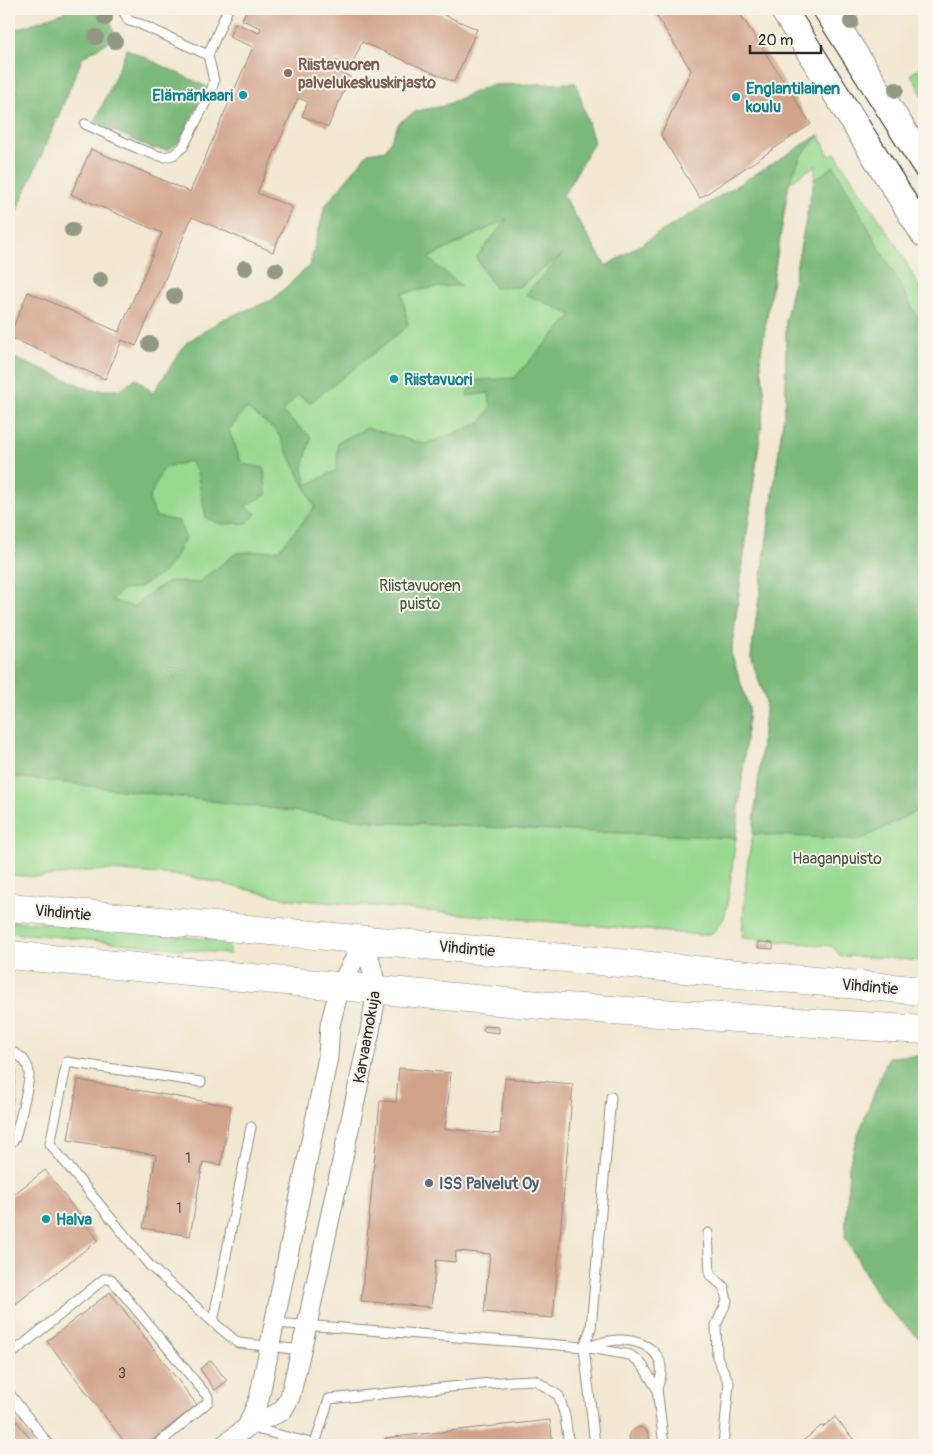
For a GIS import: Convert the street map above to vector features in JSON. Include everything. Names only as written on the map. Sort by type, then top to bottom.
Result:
[{"type":"main road","name":"Vihdintie","points":[[9,907],[924,990]]},
{"type":"main road","points":[[9,955],[550,1006],[924,1030]]},
{"type":"street","points":[[783,9],[924,234]]},
{"type":"street","points":[[827,9],[924,163]]},
{"type":"street","name":"Karvaamokuja","points":[[247,1427],[259,1399],[328,1057],[330,1025],[340,986],[365,940]]},
{"type":"street","name":"Karvaamokuja","points":[[224,1445],[247,1427],[282,1411],[290,1396],[302,1350],[370,1031],[377,990],[365,940]]},
{"type":"lane","points":[[122,9],[129,21],[140,24],[208,55]]},
{"type":"lane","points":[[85,124],[148,152],[164,157],[173,155],[182,147],[211,92],[214,81],[208,55],[228,9]]},
{"type":"lane","points":[[9,1051],[25,1060],[30,1074],[15,1138],[9,1145]]},
{"type":"lane","points":[[201,1082],[67,1062],[50,1144],[150,1266],[238,1343],[302,1350]]},
{"type":"lane","points":[[595,1445],[584,1347],[591,1328],[611,1097]]},
{"type":"lane","points":[[213,1322],[251,1127]]},
{"type":"lane","points":[[708,1233],[710,1275],[724,1286],[727,1301],[716,1325],[716,1357],[729,1383],[723,1445]]},
{"type":"lane","points":[[9,1356],[104,1279],[111,1279],[208,1397],[208,1402],[157,1445]]},
{"type":"lane","points":[[274,1323],[584,1347],[630,1356],[643,1366],[657,1389],[664,1445]]},
{"type":"lane","points":[[584,1347],[612,1341],[636,1342],[649,1347],[656,1353],[660,1361],[662,1374],[657,1389]]},
{"type":"lane","points":[[247,1427],[291,1441],[316,1444],[329,1399],[535,1380],[559,1396],[565,1416],[569,1445]]},
{"type":"lane","points":[[9,1393],[50,1445]]},
{"type":"green space","points":[[69,9],[102,9],[109,18],[116,37],[83,57],[9,228],[9,112],[17,91],[9,84],[9,32]]},
{"type":"green space","points":[[127,49],[207,87],[179,142],[168,150],[151,148],[95,122]]},
{"type":"green space","points":[[924,65],[924,99],[911,74]]},
{"type":"green space","name":"Riistavuoren puisto","points":[[576,83],[594,142],[563,196],[606,266],[819,135],[801,156],[789,183],[760,358],[765,398],[731,653],[749,709],[736,838],[388,823],[9,776],[9,356],[92,390],[119,390],[136,378],[153,393],[186,343],[221,320],[272,300],[310,265],[325,206],[368,153],[386,150],[399,123],[416,111],[443,106],[490,85]],"holes":[[[507,219],[476,258],[495,288],[519,287],[563,254],[526,294],[572,315],[514,378],[470,381],[467,396],[489,393],[491,408],[481,423],[425,444],[367,428],[338,442],[337,470],[307,485],[303,469],[311,437],[282,412],[298,395],[310,403],[408,326],[402,293],[438,287],[461,286],[428,258]],[[246,408],[277,431],[315,507],[279,550],[236,553],[198,583],[171,581],[154,590],[133,607],[112,600],[122,590],[138,588],[163,573],[177,554],[185,537],[179,521],[156,517],[149,499],[163,468],[190,461],[197,472],[206,518],[221,524],[247,523],[256,514],[245,506],[266,495],[264,468],[242,464],[229,430]]]},
{"type":"green space","name":"Riistavuoren puisto","points":[[819,135],[829,156],[835,153],[900,251],[924,296],[924,962],[892,958],[840,956],[832,946],[742,938],[747,867],[753,834],[766,702],[751,657],[786,398],[786,319],[816,165],[789,183],[760,358],[765,398],[731,653],[749,709],[727,906],[724,918],[713,933],[701,935],[290,899],[187,876],[106,870],[39,877],[9,875],[9,418],[87,453],[450,171],[563,196],[606,266]]},
{"type":"green space","name":"Haaganpuisto","points":[[834,166],[924,329],[924,807],[860,840],[753,834],[766,702],[751,657],[786,398],[786,319],[814,180]]},
{"type":"green space","points":[[9,921],[48,923],[227,941],[231,954],[9,933]]},
{"type":"green space","points":[[924,1056],[924,1343],[881,1302],[845,1237],[849,1166],[855,1143],[888,1057]]},
{"type":"building","points":[[247,9],[430,9],[477,29],[454,82],[362,42],[351,67],[336,60],[332,69],[350,77],[328,127],[302,116],[308,102],[298,98],[257,193],[292,207],[273,252],[192,217],[136,346],[122,340],[105,379],[9,337],[28,292],[119,332],[162,233],[71,194],[91,149],[190,192],[253,47],[229,37],[235,23],[259,33],[261,28],[242,20]]},
{"type":"building","name":"Englantilainen koulu","points":[[652,9],[737,9],[811,124],[700,198],[661,135],[691,70]]},
{"type":"building","points":[[758,942],[773,943],[773,949],[758,948]]},
{"type":"building","points":[[484,1026],[499,1027],[499,1033],[483,1031]]},
{"type":"building","points":[[399,1068],[451,1073],[445,1129],[500,1134],[505,1078],[573,1084],[553,1318],[484,1312],[490,1254],[456,1251],[455,1262],[436,1260],[431,1307],[361,1301],[380,1101],[396,1102]]},
{"type":"building","points":[[9,1069],[16,1070],[10,1124],[9,1124]]},
{"type":"building","points":[[78,1080],[231,1106],[221,1165],[203,1162],[190,1236],[143,1228],[156,1155],[68,1140]]},
{"type":"building","name":"Halva","points":[[45,1170],[98,1240],[9,1309],[9,1198]]},
{"type":"building","points":[[110,1292],[197,1405],[146,1445],[127,1445],[47,1341]]},
{"type":"building","points":[[211,1360],[227,1381],[215,1390],[200,1369]]},
{"type":"building","points":[[9,1411],[35,1445],[9,1445]]},
{"type":"building","points":[[835,1417],[858,1445],[798,1445],[821,1426],[823,1427]]},
{"type":"building","points":[[550,1420],[553,1445],[386,1445],[385,1438]]},
{"type":"building","points":[[639,1427],[646,1430],[649,1435],[650,1445],[630,1445],[629,1437],[632,1431]]},
{"type":"tram line","points":[[799,9],[924,209]]},
{"type":"tram line","points":[[810,9],[924,189]]},
{"type":"place","name":"Riistavuoren palvelukeskuskirjasto","points":[[288,73]]},
{"type":"place","name":"Elämänkaari","points":[[243,95]]},
{"type":"place","name":"Englantilainen koulu","points":[[736,97]]},
{"type":"place","name":"Riistavuori","points":[[394,379]]},
{"type":"place","name":"ISS Palvelut Oy","points":[[429,1183]]},
{"type":"place","name":"Halva","points":[[46,1219]]}]
